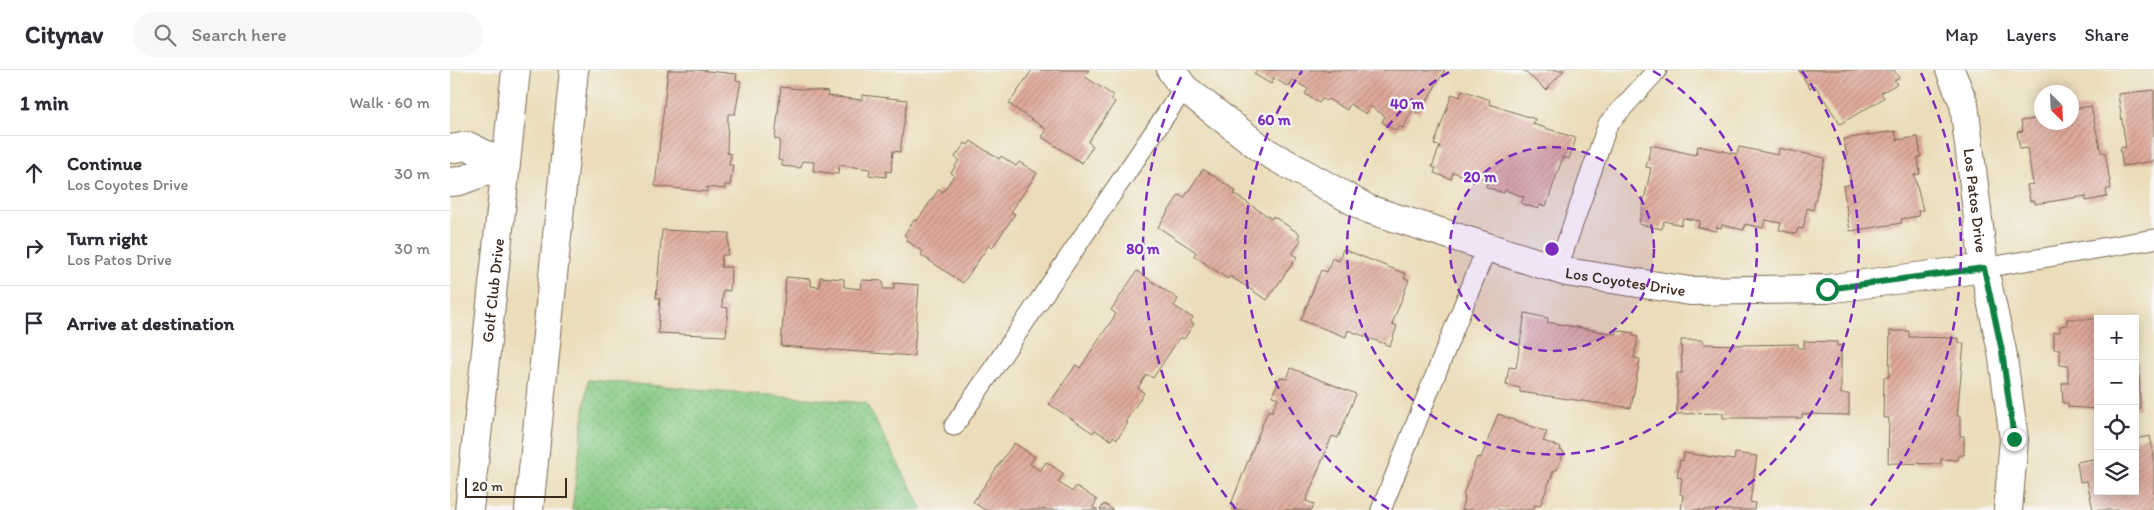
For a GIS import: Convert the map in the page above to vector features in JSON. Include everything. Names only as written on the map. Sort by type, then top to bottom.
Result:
[{"type":"street","name":"Golf Club Drive","points":[[469,510],[516,70]]},
{"type":"street","points":[[529,510],[574,70]]},
{"type":"street","name":"Los Patos Drive","points":[[1950,70],[1964,104],[1984,268],[2002,351],[2014,439],[2008,510]]},
{"type":"street","name":"Los Coyotes Drive","points":[[1178,79],[1266,152],[1368,208],[1557,270],[1690,291],[1827,289],[1984,268]]},
{"type":"street","points":[[450,149],[468,146],[505,164]]},
{"type":"street","points":[[450,182],[460,181],[505,164]]},
{"type":"lane","points":[[1557,270],[1608,124],[1656,70]]},
{"type":"lane","points":[[954,426],[1178,79]]},
{"type":"lane","points":[[1984,268],[2154,238]]},
{"type":"lane","points":[[1381,510],[1487,247]]},
{"type":"green space","points":[[588,380],[866,403],[923,510],[572,510]]},
{"type":"building","points":[[668,70],[698,70],[737,74],[736,80],[741,81],[735,114],[728,114],[727,153],[731,154],[729,165],[733,165],[730,185],[725,185],[725,189],[707,187],[707,192],[655,186]]},
{"type":"building","points":[[1032,70],[1089,70],[1084,76],[1114,96],[1111,100],[1115,102],[1088,142],[1093,146],[1082,163],[1042,137],[1047,130],[1009,104]]},
{"type":"building","points":[[1257,70],[1445,70],[1419,114],[1413,110],[1403,128],[1399,126],[1396,131],[1382,122],[1385,116],[1370,106],[1366,114],[1350,104],[1347,110],[1328,99],[1326,101],[1322,99],[1319,103],[1305,94],[1308,89],[1293,80],[1289,87],[1274,78],[1271,84],[1254,74]]},
{"type":"building","points":[[1523,70],[1564,70],[1546,90]]},
{"type":"building","points":[[1799,70],[1894,70],[1899,78],[1894,80],[1897,84],[1881,93],[1884,98],[1840,124],[1815,85],[1810,89]]},
{"type":"building","points":[[781,87],[828,92],[827,96],[862,100],[862,95],[907,100],[900,152],[893,151],[891,172],[886,171],[886,177],[869,175],[870,169],[839,165],[838,174],[813,171],[814,162],[802,161],[801,168],[782,166],[782,161],[778,160],[780,140],[775,139]]},
{"type":"building","points":[[1462,90],[1490,100],[1489,104],[1535,119],[1533,124],[1576,138],[1569,159],[1563,157],[1546,206],[1540,205],[1538,209],[1521,203],[1524,197],[1505,190],[1504,193],[1486,187],[1488,180],[1472,175],[1471,179],[1453,172],[1451,179],[1434,173],[1436,168],[1432,167],[1440,146],[1434,145],[1452,94],[1460,97]]},
{"type":"building","points":[[2154,90],[2154,161],[2123,166],[2120,148],[2126,147],[2118,94]]},
{"type":"building","points":[[2091,106],[2101,152],[2105,152],[2111,188],[2106,190],[2107,197],[2086,201],[2086,196],[2035,204],[2035,201],[2030,201],[2027,185],[2033,184],[2027,148],[2020,149],[2017,132],[2023,131],[2021,121],[2034,119],[2034,130],[2079,130],[2079,108]]},
{"type":"building","points":[[1895,131],[1897,140],[1918,137],[1921,157],[1918,157],[1920,174],[1914,175],[1923,210],[1918,211],[1919,216],[1901,219],[1902,223],[1850,231],[1843,186],[1851,184],[1844,139]]},
{"type":"building","points":[[971,141],[999,159],[1001,156],[1016,166],[1019,162],[1037,173],[1011,212],[1015,214],[992,248],[989,245],[963,283],[921,255],[923,252],[906,240],[908,238],[904,235],[914,220],[917,221],[939,189],[943,192],[954,175],[951,173],[959,160],[955,157],[965,143],[968,145]]},
{"type":"building","points":[[1651,145],[1696,155],[1698,146],[1737,154],[1739,147],[1778,155],[1779,148],[1825,158],[1813,210],[1807,208],[1803,229],[1798,228],[1796,234],[1779,230],[1781,223],[1765,220],[1763,228],[1745,224],[1744,230],[1722,225],[1721,228],[1717,227],[1716,231],[1698,227],[1700,221],[1683,218],[1681,225],[1664,221],[1662,229],[1639,224],[1651,168],[1646,167]]},
{"type":"building","points":[[1203,169],[1236,191],[1234,194],[1272,219],[1273,216],[1300,234],[1298,237],[1301,240],[1292,254],[1297,257],[1267,300],[1230,276],[1228,279],[1194,256],[1196,252],[1158,227],[1179,195],[1184,198]]},
{"type":"building","points":[[662,230],[729,233],[728,255],[722,255],[721,267],[731,267],[730,291],[723,290],[722,307],[728,308],[726,336],[658,333],[660,298],[656,298]]},
{"type":"building","points":[[1343,249],[1406,274],[1404,278],[1409,280],[1392,324],[1397,326],[1390,346],[1348,330],[1346,337],[1301,320],[1321,270],[1327,272],[1332,258],[1339,261]]},
{"type":"building","points":[[1137,271],[1178,299],[1174,306],[1193,318],[1190,322],[1194,324],[1184,339],[1180,337],[1153,378],[1147,374],[1138,388],[1144,393],[1125,422],[1128,423],[1117,439],[1113,436],[1111,440],[1095,430],[1093,433],[1049,404],[1076,365],[1080,368],[1116,314],[1111,310]]},
{"type":"building","points":[[786,277],[811,279],[811,286],[820,287],[820,277],[844,279],[844,287],[861,289],[862,280],[883,281],[883,289],[894,289],[894,283],[919,285],[914,356],[781,346]]},
{"type":"building","points":[[1525,313],[1548,318],[1547,322],[1615,334],[1616,330],[1634,333],[1633,336],[1638,337],[1634,358],[1640,359],[1631,408],[1520,392],[1520,388],[1506,385],[1509,367],[1516,368]]},
{"type":"building","points":[[2067,319],[2094,319],[2094,409],[2068,407],[2068,403],[2063,403],[2062,383],[2068,383],[2068,366],[2060,365],[2060,349],[2054,349],[2054,332],[2060,332],[2060,326],[2067,325]]},
{"type":"building","points":[[1890,331],[1909,331],[1909,337],[1959,338],[1959,343],[1964,343],[1957,416],[1960,416],[1960,436],[1964,436],[1964,455],[1959,455],[1958,460],[1941,459],[1941,464],[1888,463],[1889,418],[1883,418],[1884,377],[1889,377]]},
{"type":"building","points":[[1681,340],[1703,340],[1703,344],[1798,344],[1798,348],[1804,348],[1804,341],[1837,342],[1837,346],[1841,345],[1841,394],[1849,394],[1849,415],[1802,414],[1802,418],[1723,418],[1723,413],[1677,414],[1677,373],[1682,373]]},
{"type":"building","points":[[2139,363],[2140,409],[2139,409]]},
{"type":"building","points":[[1291,368],[1356,394],[1338,438],[1332,436],[1306,501],[1314,504],[1312,510],[1234,510],[1230,507],[1268,410],[1272,412],[1278,398],[1272,396],[1280,377],[1287,379]]},
{"type":"building","points":[[1498,414],[1547,432],[1543,441],[1561,447],[1560,450],[1564,452],[1557,470],[1554,470],[1540,506],[1535,505],[1533,510],[1461,510],[1465,497],[1463,495],[1477,457],[1481,458]]},
{"type":"building","points":[[2150,436],[2154,456],[2154,510],[2093,510],[2087,481],[2080,482],[2077,462],[2094,459],[2094,495],[2139,495],[2139,438]]},
{"type":"building","points":[[1014,443],[1035,457],[1030,464],[1040,471],[1046,462],[1064,474],[1058,482],[1072,492],[1076,486],[1097,500],[1093,507],[1098,510],[985,510],[973,502]]},
{"type":"building","points":[[1684,453],[1734,460],[1735,453],[1757,456],[1750,502],[1755,503],[1754,510],[1681,510],[1683,495],[1680,494],[1682,478],[1677,477],[1680,460],[1683,461]]},
{"type":"building","points":[[1104,504],[1113,510],[1100,510]]},
{"type":"route","points":[[1827,289],[1984,268],[2002,351],[2014,439]]}]
